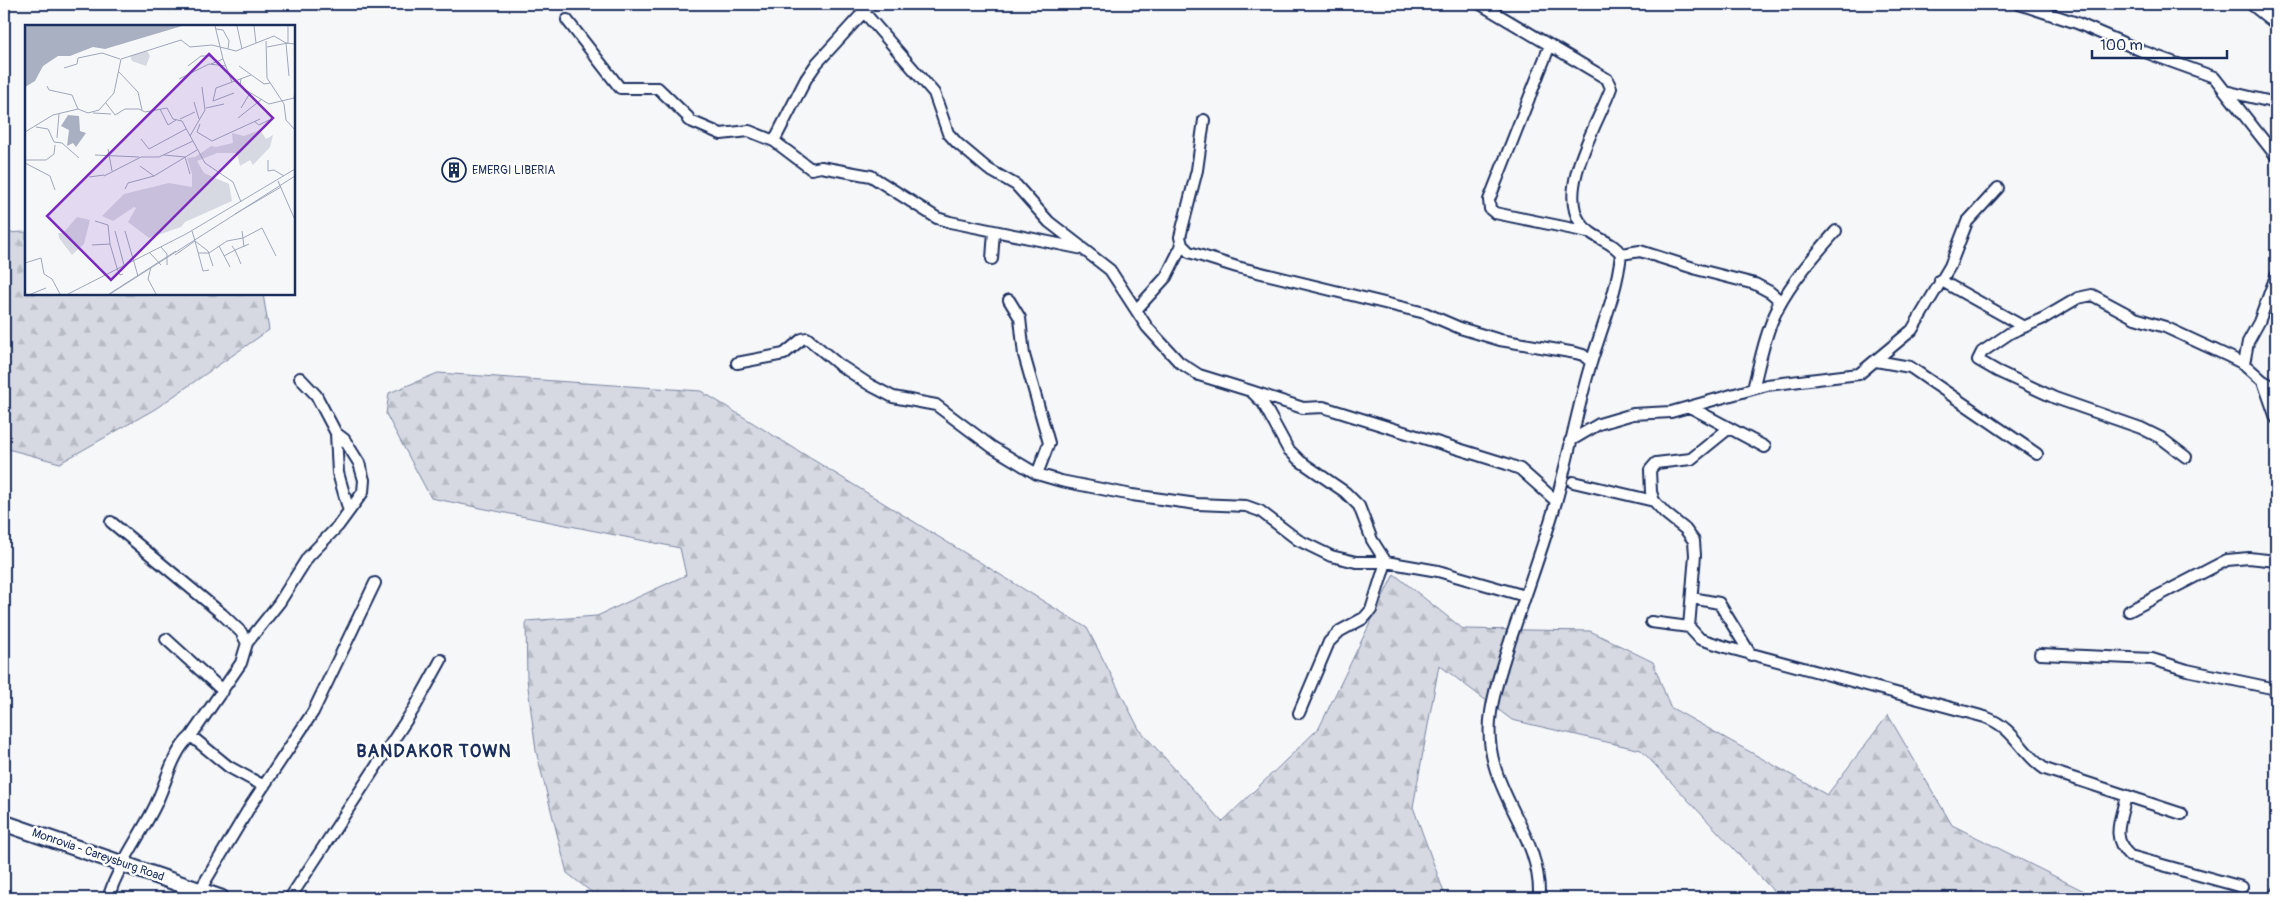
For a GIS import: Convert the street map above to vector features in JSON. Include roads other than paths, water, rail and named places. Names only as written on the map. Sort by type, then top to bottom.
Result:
[{"type":"main road","name":"Monrovia - Careysburg Road","points":[[4,823],[221,898]]},
{"type":"street","points":[[1480,4],[1611,83],[1607,98],[1582,156],[1574,193],[1576,214],[1588,232],[1614,246],[1622,254]]},
{"type":"street","points":[[2019,4],[2077,23],[2142,51],[2208,74],[2218,81],[2276,156]]},
{"type":"street","points":[[2251,4],[2276,24]]},
{"type":"street","points":[[774,141],[806,79],[864,6],[934,94],[948,133],[952,138],[988,169],[1016,185],[1049,222],[1110,270],[1161,345],[1179,362],[1199,375],[1251,392],[1263,399],[1303,408],[1323,408],[1520,469],[1556,501]]},
{"type":"street","points":[[567,20],[620,88],[658,88],[688,119],[721,134],[749,131],[774,141],[811,169],[821,166],[871,176],[937,218],[1083,249]]},
{"type":"street","points":[[1550,45],[1489,200],[1490,209],[1495,213],[1588,232]]},
{"type":"street","points":[[2225,91],[2276,103]]},
{"type":"street","points":[[1204,120],[1197,170],[1180,237],[1182,245],[1189,252],[1236,267],[1425,313],[1460,328],[1500,340],[1576,352],[1591,362]]},
{"type":"street","points":[[1570,441],[1599,424],[1624,416],[1671,412],[1753,389],[1790,382],[1859,374],[1912,330],[1957,252],[1967,222],[1998,188]]},
{"type":"street","points":[[1753,389],[1764,345],[1778,309],[1801,275],[1836,230]]},
{"type":"street","points":[[992,259],[994,231]]},
{"type":"street","points":[[1136,310],[1166,277],[1182,245]]},
{"type":"street","points":[[1622,254],[1640,251],[1700,270],[1755,284],[1777,298],[1778,309]]},
{"type":"street","points":[[1539,898],[1538,870],[1494,770],[1488,743],[1491,712],[1498,678],[1556,501],[1591,362],[1617,280],[1622,254]]},
{"type":"street","points":[[2244,364],[2248,342],[2259,322],[2276,276]]},
{"type":"street","points":[[1940,280],[2024,327]]},
{"type":"street","points":[[2186,457],[2161,438],[2141,428],[2055,398],[1996,371],[1978,360],[1982,352],[1990,346],[2061,309],[2078,298],[2092,295],[2135,318],[2165,327],[2244,364],[2264,381],[2276,388]]},
{"type":"street","points":[[1008,300],[1020,318],[1024,355],[1049,443],[1037,474]]},
{"type":"street","points":[[737,363],[766,359],[784,354],[802,339],[807,338],[838,364],[870,385],[893,397],[936,406],[992,447],[1037,474],[1061,482],[1132,495],[1197,504],[1246,506],[1260,511],[1298,540],[1331,556],[1356,562],[1386,562],[1438,571],[1525,596]]},
{"type":"street","points":[[1876,361],[1910,367],[2037,454]]},
{"type":"street","points":[[108,898],[121,864],[153,810],[180,745],[191,736],[223,692],[241,663],[247,643],[278,603],[308,557],[349,511],[362,492],[364,480],[360,463],[351,448],[336,433],[316,395],[300,378]]},
{"type":"street","points":[[2264,381],[2276,418]]},
{"type":"street","points":[[1263,399],[1288,450],[1345,492],[1359,506],[1372,540],[1386,562]]},
{"type":"street","points":[[1690,407],[1728,429],[1765,447]]},
{"type":"street","points":[[1689,627],[1694,541],[1685,529],[1665,514],[1654,501],[1651,492],[1650,470],[1656,463],[1691,459],[1728,429]]},
{"type":"street","points":[[336,433],[340,487],[349,511]]},
{"type":"street","points":[[1573,482],[1654,501]]},
{"type":"street","points":[[111,522],[222,614],[242,632],[247,643]]},
{"type":"street","points":[[2129,611],[2227,560],[2249,558],[2276,561]]},
{"type":"street","points":[[1299,713],[1329,642],[1340,631],[1364,618],[1370,610],[1386,562]]},
{"type":"street","points":[[200,890],[264,786],[313,712],[375,583]]},
{"type":"street","points":[[1692,598],[1719,603],[1751,655]]},
{"type":"street","points":[[1651,622],[1689,627],[1700,639],[1751,655],[1985,717],[2008,729],[2034,760],[2045,769],[2182,814]]},
{"type":"street","points":[[166,639],[223,692]]},
{"type":"street","points":[[2040,654],[2152,659],[2187,670],[2276,689]]},
{"type":"street","points":[[290,898],[415,707],[441,660]]},
{"type":"street","points":[[191,736],[230,767],[264,786]]},
{"type":"street","points":[[2126,796],[2117,838],[2121,848],[2130,856],[2242,887]]},
{"type":"street","points":[[2274,898],[2276,893]]},
{"type":"place","name":"EMERGI LIBERIA","points":[[454,170]]},
{"type":"district","name":"BANDAKOR TOWN","points":[[434,751]]}]
